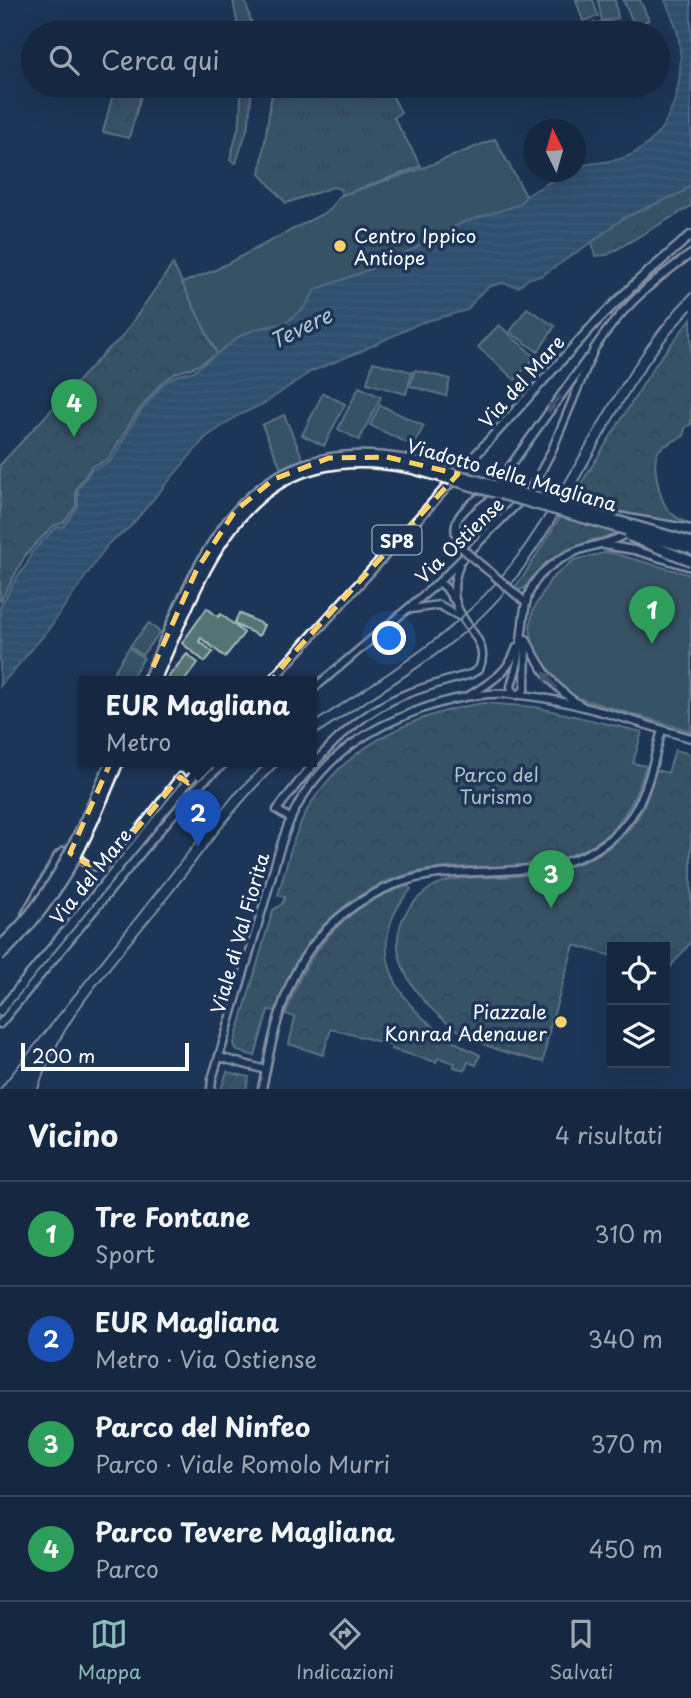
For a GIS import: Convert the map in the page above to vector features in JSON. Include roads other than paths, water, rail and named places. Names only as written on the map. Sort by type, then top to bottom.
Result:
[{"type":"highway","name":"Viadotto della Magliana","points":[[149,676],[197,569],[222,527],[239,507],[274,479],[304,465],[330,458],[356,455],[407,460],[597,514],[690,536]]},
{"type":"highway","name":"Viadotto della Magliana","points":[[157,676],[206,567],[226,534],[245,511],[264,495],[306,472],[345,463],[400,466],[691,549]]},
{"type":"highway","points":[[607,525],[691,561]]},
{"type":"highway","points":[[0,946],[49,890],[63,867],[108,767]]},
{"type":"highway","points":[[0,956],[59,889],[79,853],[117,767]]},
{"type":"highway","points":[[22,923],[59,856],[64,852]]},
{"type":"main road","name":"Via del Mare","points":[[276,676],[598,320],[691,235]]},
{"type":"main road","name":"Via Ostiense","points":[[317,686],[439,582],[513,510],[536,481],[565,422],[594,349],[626,308],[691,254]]},
{"type":"main road","points":[[525,602],[463,548],[456,535],[456,524],[461,513],[492,488],[506,472],[594,349]]},
{"type":"main road","points":[[523,640],[511,687],[516,695],[523,691],[526,682],[522,625],[525,602],[537,580],[552,565],[579,550],[625,537],[634,550]]},
{"type":"main road","points":[[599,544],[634,550],[691,567]]},
{"type":"main road","points":[[453,600],[460,562]]},
{"type":"main road","points":[[317,759],[359,721],[402,696],[478,671],[483,657],[481,645],[461,617],[446,588],[439,582]]},
{"type":"main road","points":[[405,611],[439,605],[461,617]]},
{"type":"main road","points":[[468,696],[506,670],[523,640]]},
{"type":"main road","points":[[523,640],[553,684],[586,709]]},
{"type":"main road","name":"Viale di Val Fiorita","points":[[212,1079],[291,819],[306,792],[323,770],[343,751],[367,734],[417,710],[468,696],[496,694],[516,695],[586,709],[691,738]]},
{"type":"main road","points":[[359,721],[367,734]]},
{"type":"main road","points":[[262,1089],[281,1012],[295,974],[328,927],[359,902],[393,885],[451,873],[533,869],[562,863],[586,854],[611,839],[628,822],[641,799],[662,730]]},
{"type":"main road","name":"Via del Mare","points":[[0,1011],[200,767]]},
{"type":"main road","points":[[0,1024],[174,814],[220,767]]},
{"type":"main road","points":[[291,819],[277,810],[310,767]]},
{"type":"main road","points":[[64,852],[69,852],[88,865],[108,863],[121,851],[180,777],[188,783]]},
{"type":"main road","points":[[219,1057],[266,1070]]},
{"type":"main road","points":[[206,1089],[212,1079]]},
{"type":"main road","points":[[211,1089],[212,1079]]},
{"type":"water","name":"Tevere","points":[[665,0],[691,0],[691,184],[683,192],[623,218],[541,276],[530,278],[518,287],[502,283],[489,287],[467,310],[420,323],[310,372],[265,403],[237,416],[205,438],[129,528],[109,543],[46,633],[0,686],[0,607],[31,553],[55,528],[64,526],[78,506],[78,489],[92,469],[110,462],[138,415],[163,384],[176,376],[194,371],[240,336],[256,329],[286,323],[305,307],[315,290],[387,263],[464,222],[519,205],[526,196],[550,182],[586,182],[586,164],[617,160],[640,149],[654,137],[665,122],[673,104],[680,67],[677,30]]},
{"type":"tunnel","points":[[659,528],[687,535]]},
{"type":"railway","points":[[317,721],[422,650],[471,609],[494,585],[539,525],[641,355],[691,293]]},
{"type":"railway","points":[[317,734],[418,667],[469,628],[492,606],[513,582],[559,515],[641,374],[691,310]]},
{"type":"railway","points":[[0,1089],[233,796],[262,767]]},
{"type":"railway","points":[[38,1089],[62,1036],[94,987],[237,809],[276,767]]},
{"type":"place","name":"Centro Ippico Antiope","points":[[340,246]]},
{"type":"place","name":"Parco Tevere Magliana","points":[[74,437]]},
{"type":"place","name":"Tre Fontane","points":[[652,644]]},
{"type":"place","name":"EUR Magliana","points":[[198,847]]},
{"type":"place","name":"Parco del Ninfeo","points":[[551,908]]},
{"type":"place","name":"Piazzale Konrad Adenauer","points":[[561,1022]]},
{"type":"park label","name":"Parco del Turismo","points":[[496,785]]}]
